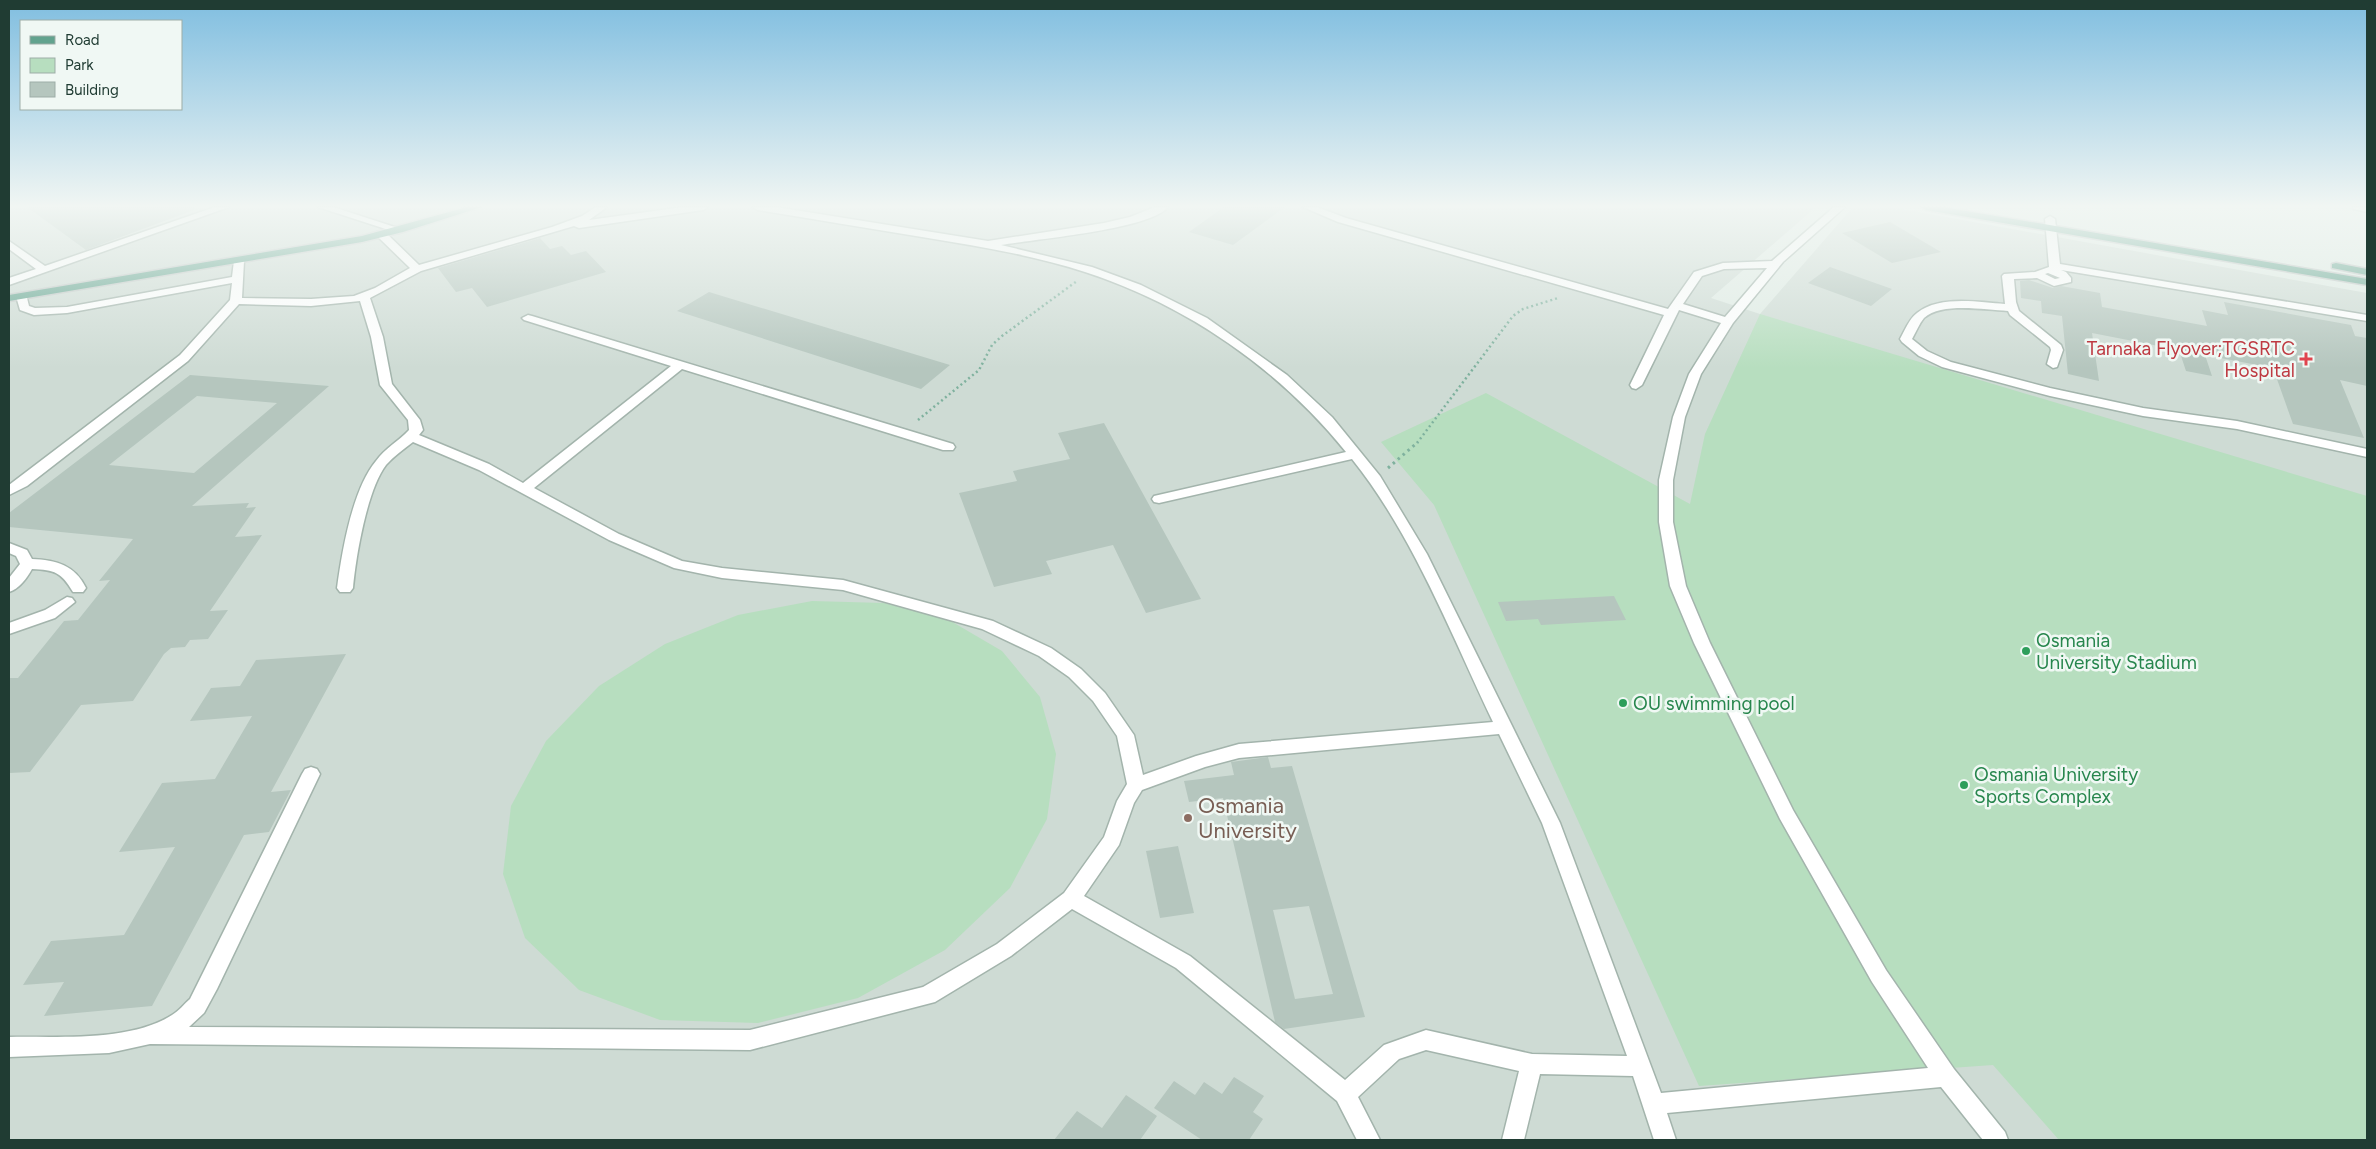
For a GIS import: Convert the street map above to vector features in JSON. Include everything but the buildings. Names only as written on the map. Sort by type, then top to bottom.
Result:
[{"type":"main road","points":[[9,298],[240,261]]},
{"type":"main road","points":[[2252,261],[2367,282]]},
{"type":"main road","points":[[2294,261],[2367,272]]},
{"type":"street","points":[[31,261],[44,270]]},
{"type":"street","points":[[9,282],[71,261]]},
{"type":"street","points":[[9,491],[22,484],[184,358],[236,301],[240,261]]},
{"type":"street","points":[[408,261],[417,269]]},
{"type":"street","points":[[236,301],[340,301],[381,290],[417,269],[446,261]]},
{"type":"street","points":[[1050,261],[1092,271],[1137,287],[1203,320],[1283,378],[1327,420],[1375,479],[1420,554],[1550,823],[1641,1066],[1665,1140]]},
{"type":"street","points":[[1486,261],[1587,289],[1728,320]]},
{"type":"street","points":[[1780,261],[1728,320],[1695,374],[1679,417],[1666,480],[1666,522],[1678,586],[1702,643],[1786,814],[1879,976],[1946,1076],[1997,1140]]},
{"type":"street","points":[[2054,261],[2055,268]]},
{"type":"street","points":[[1636,385],[1674,309],[1698,274],[1711,268],[1740,264],[1776,264]]},
{"type":"street","points":[[2053,364],[2057,350],[2055,345],[2051,340],[2020,319],[2011,308],[2008,276],[2039,276],[2042,271],[2055,268],[2367,318]]},
{"type":"street","points":[[22,296],[24,308],[29,310],[67,310],[238,279]]},
{"type":"street","points":[[345,588],[347,566],[369,488],[378,466],[386,456],[416,430],[414,420],[395,399],[386,385],[377,337],[364,296]]},
{"type":"street","points":[[2011,308],[1955,306],[1927,310],[1920,316],[1906,339],[1918,351],[1939,360],[1972,372],[2049,392],[2145,412],[2238,425],[2367,453]]},
{"type":"street","points":[[528,318],[948,447]]},
{"type":"street","points":[[524,489],[680,364]]},
{"type":"street","points":[[411,436],[484,467],[614,537],[679,565],[722,573],[843,585],[987,625],[1045,652],[1075,673],[1099,697],[1125,735],[1136,785]]},
{"type":"street","points":[[1159,499],[1355,454]]},
{"type":"street","points":[[9,548],[22,553],[27,564]]},
{"type":"street","points":[[9,587],[22,574],[27,564]]},
{"type":"street","points":[[27,564],[59,567],[72,578],[78,588]]},
{"type":"street","points":[[9,629],[50,614],[67,602]]},
{"type":"street","points":[[9,1047],[129,1041],[153,1036],[750,1040],[928,995],[1004,950],[1070,899],[1112,840],[1126,801],[1136,785],[1202,760],[1239,751],[1504,727]]},
{"type":"street","points":[[153,1036],[178,1022],[197,1006],[311,774]]},
{"type":"street","points":[[1070,899],[1183,962],[1345,1094],[1369,1140]]},
{"type":"street","points":[[1345,1094],[1392,1052],[1426,1040],[1532,1064],[1641,1066]]},
{"type":"street","points":[[1513,1140],[1532,1064]]},
{"type":"street","points":[[1652,1104],[1946,1076]]},
{"type":"path","points":[[902,433],[970,379],[979,370],[992,346],[1017,323],[1092,271]]},
{"type":"path","points":[[1375,479],[1415,445],[1513,316],[1524,309],[1587,289]]},
{"type":"shaded area","name":"Osmania University","points":[[9,261],[1754,261],[1711,298],[1760,314],[1806,261],[2187,261],[2367,293],[2367,1140],[9,1140]]},
{"type":"green space","name":"Osmania University Sports Complex","points":[[1760,314],[2367,496],[2367,1140],[2059,1140],[1993,1065],[1699,1086],[1434,505],[1381,442],[1486,393],[1690,504],[1705,434]]},
{"type":"green space","points":[[812,601],[884,603],[949,620],[1002,651],[1040,697],[1056,754],[1047,819],[1010,888],[945,950],[858,998],[758,1023],[660,1020],[579,990],[525,938],[503,874],[511,806],[546,741],[599,686],[665,644],[738,615]]},
{"type":"place","name":"Tarnaka Flyover;TGSRTC Hospital","points":[[2306,359]]},
{"type":"place","name":"Osmania University Stadium","points":[[2026,651]]},
{"type":"place","name":"OU swimming pool","points":[[1623,703]]},
{"type":"place","name":"Osmania University Sports Complex","points":[[1964,785]]},
{"type":"place","name":"Osmania University","points":[[1188,818]]}]
